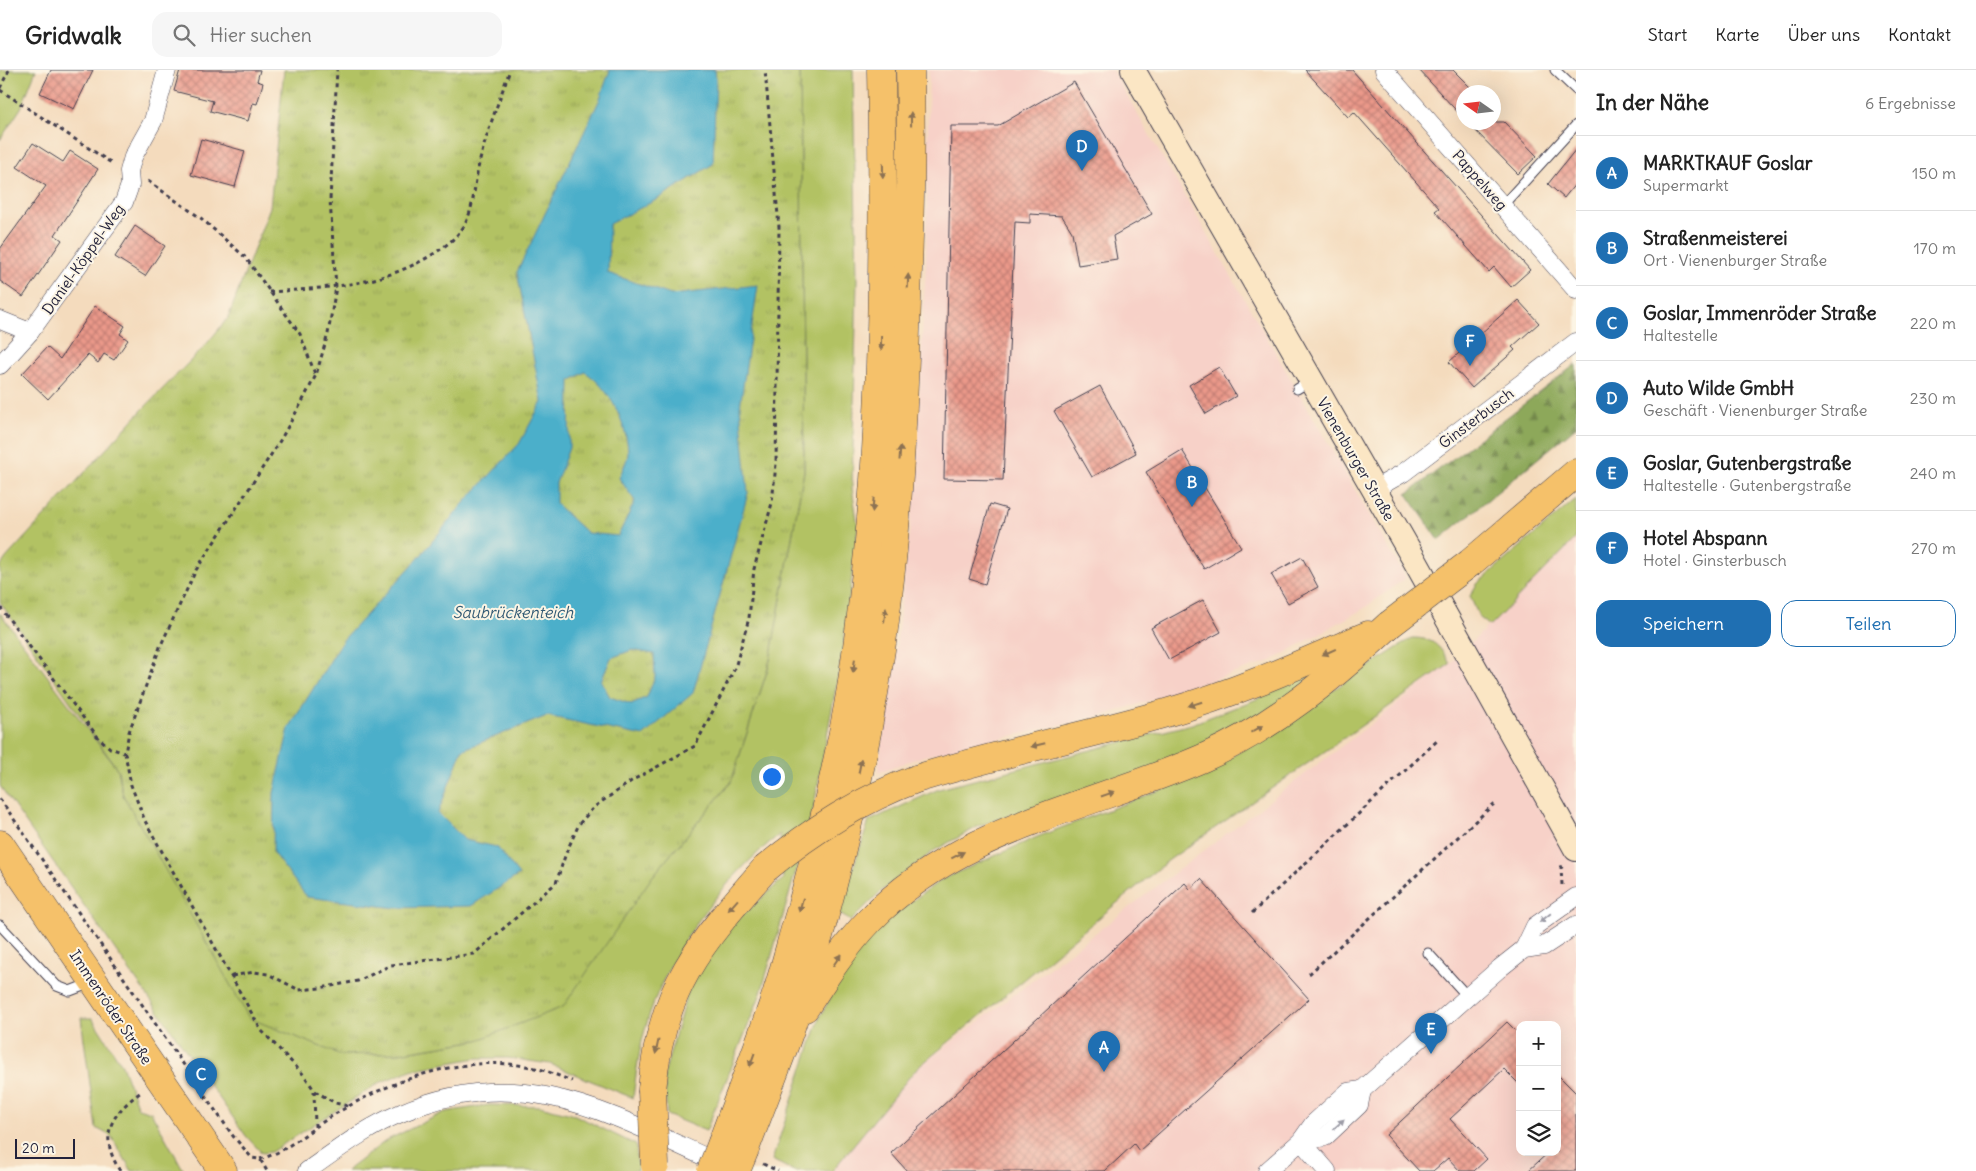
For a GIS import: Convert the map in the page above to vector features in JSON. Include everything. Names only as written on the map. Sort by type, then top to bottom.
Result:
[{"type":"main road","points":[[735,1158],[778,990],[815,858],[833,780],[851,688],[870,548],[879,436],[882,294],[881,70]]},
{"type":"main road","points":[[711,1171],[735,1158],[790,1030],[850,814],[874,692],[892,560],[905,355],[911,180],[910,70]]},
{"type":"main road","points":[[790,1030],[844,949],[870,919],[914,882],[952,857],[1017,826],[1116,792],[1204,757],[1269,722],[1335,675],[1390,625],[1470,563],[1576,473]]},
{"type":"main road","points":[[655,1168],[652,1090],[659,1039],[680,979],[716,925],[766,869],[789,849],[844,811],[916,779],[974,761],[1165,713],[1249,687],[1390,625]]},
{"type":"main road","name":"Immenröder Straße","points":[[0,844],[223,1171]]},
{"type":"street","name":"Daniel-Köppel-Weg","points":[[0,365],[30,332],[124,202],[130,185],[129,172],[133,157],[153,122],[167,70]]},
{"type":"street","name":"Vienenburger Straße","points":[[1133,70],[1304,385],[1374,490],[1576,849]]},
{"type":"street","name":"Pappelweg","points":[[1384,70],[1576,290]]},
{"type":"street","points":[[0,320],[30,332]]},
{"type":"street","name":"Ginsterbusch","points":[[1374,490],[1403,473],[1576,342]]},
{"type":"street","points":[[1267,1171],[1301,1141],[1312,1124],[1348,1092],[1362,1090],[1524,949],[1535,926],[1576,897]]},
{"type":"street","points":[[1524,949],[1544,946],[1576,925]]},
{"type":"street","points":[[308,1171],[332,1154],[401,1113],[457,1096],[506,1091],[557,1097],[735,1158]]},
{"type":"street","points":[[1301,1141],[1327,1171]]},
{"type":"street","points":[[316,1171],[332,1154]]},
{"type":"lane","points":[[1555,70],[1576,90]]},
{"type":"lane","points":[[1502,206],[1576,125]]},
{"type":"lane","points":[[0,925],[57,986],[70,991],[94,983]]},
{"type":"lane","points":[[1428,953],[1468,997]]},
{"type":"path","points":[[9,70],[0,89],[25,108]]},
{"type":"path","points":[[337,70],[330,200],[336,287],[328,334],[316,375],[278,444],[196,570],[181,599],[160,648],[136,713],[125,753],[131,785],[146,821],[261,1030],[304,1075],[314,1090],[334,1102],[348,1106]]},
{"type":"path","points":[[269,292],[336,287],[392,274],[417,264],[454,238],[464,225],[470,210],[479,162],[510,70]]},
{"type":"path","points":[[232,976],[254,972],[268,974],[299,990],[358,981],[391,966],[474,954],[556,883],[566,853],[580,824],[594,807],[633,780],[695,746],[735,668],[749,618],[754,568],[772,503],[776,464],[779,227],[765,70]]},
{"type":"path","points":[[246,258],[300,334],[316,375]]},
{"type":"path","points":[[0,606],[97,736],[110,748],[125,753]]},
{"type":"path","points":[[1252,913],[1439,739]]},
{"type":"path","points":[[0,799],[233,1136],[252,1158],[260,1159],[267,1171]]},
{"type":"path","points":[[1309,974],[1494,804]]},
{"type":"path","points":[[120,1171],[111,1156],[110,1124],[125,1104],[159,1078]]},
{"type":"path","points":[[314,1090],[315,1127]]},
{"type":"shaded area","points":[[929,70],[1112,70],[1406,578],[1363,609],[1271,661],[1108,714],[924,756],[878,772],[897,639],[914,491],[926,264]]},
{"type":"shaded area","points":[[1576,538],[1576,1171],[832,1171],[916,1069],[1450,664]]},
{"type":"green space","points":[[0,70],[36,70],[21,108],[0,140]]},
{"type":"green space","points":[[284,70],[800,70],[804,471],[769,665],[731,782],[652,877],[563,1007],[478,1040],[399,1053],[341,1055],[249,1018],[123,795],[118,770],[0,602],[0,567],[6,558],[142,410],[204,347],[228,318],[270,207]]},
{"type":"green space","points":[[800,70],[853,70],[857,280],[852,488],[858,526],[843,649],[813,811],[761,993],[706,1131],[667,1115],[664,1075],[687,993],[706,955],[737,920],[783,879],[780,834],[738,873],[699,920],[682,946],[655,999],[646,1026],[633,1098],[550,1064],[508,1058],[476,1058],[411,1070],[379,1083],[271,1152],[262,1153],[246,1136],[0,786],[0,613],[118,770],[123,795],[341,1055],[399,1053],[478,1040],[652,877],[731,782],[769,665],[804,471]]},
{"type":"green space","points":[[1576,364],[1576,427],[1439,540],[1407,494]]},
{"type":"green space","points":[[1576,499],[1576,538],[1490,626],[1479,617],[1470,596],[1477,584]]},
{"type":"green space","points":[[1412,638],[1420,638],[1436,644],[1450,664],[1169,860],[916,1069],[832,1171],[794,1171],[772,1160],[820,1017],[850,961],[886,920],[941,880],[1037,837],[1208,772]]},
{"type":"green space","points":[[1327,664],[1276,708],[1154,768],[981,825],[935,850],[881,891],[851,921],[838,913],[869,821],[939,789],[1192,724],[1257,699]]},
{"type":"green space","points":[[81,1018],[92,1018],[122,1065],[138,1108],[151,1112],[184,1171],[132,1171],[111,1136],[96,1128]]},
{"type":"green space","points":[[489,1105],[540,1106],[575,1115],[636,1145],[638,1171],[346,1171],[387,1140],[445,1112]]},
{"type":"water","name":"Saubrückenteich","points":[[610,70],[715,70],[713,164],[656,200],[609,224],[608,273],[671,295],[758,285],[740,407],[748,493],[693,693],[643,736],[547,716],[462,750],[438,813],[465,840],[497,847],[519,875],[471,906],[396,908],[307,897],[273,853],[274,793],[289,728],[343,640],[417,560],[463,504],[519,444],[542,402],[517,272],[599,101]],"holes":[[[585,372],[609,396],[620,418],[627,441],[628,455],[619,478],[635,501],[618,536],[587,533],[556,504],[556,483],[569,448],[570,381]],[[632,650],[654,654],[655,677],[647,697],[631,704],[610,697],[601,681],[611,658]]]},
{"type":"building","points":[[51,70],[93,70],[74,109],[40,93]]},
{"type":"building","points":[[180,70],[260,70],[257,81],[263,83],[257,104],[253,103],[248,121],[210,111],[213,101],[174,91]]},
{"type":"building","points":[[1305,70],[1352,70],[1530,270],[1511,287],[1494,267],[1489,272],[1435,211],[1439,208],[1354,112],[1348,117]]},
{"type":"building","points":[[1419,70],[1453,70],[1468,85],[1456,85],[1456,110]]},
{"type":"building","points":[[1074,82],[1152,214],[1113,236],[1117,259],[1078,265],[1072,232],[1062,216],[1030,214],[1030,223],[1015,222],[1003,480],[944,479],[951,126],[998,126]]},
{"type":"building","points":[[1501,122],[1504,122],[1537,156],[1518,174],[1475,130],[1501,130]]},
{"type":"building","points":[[201,139],[245,151],[235,187],[191,175]]},
{"type":"building","points":[[33,143],[63,162],[70,151],[98,169],[55,235],[62,240],[23,297],[0,281],[0,249],[46,186],[17,167]]},
{"type":"building","points":[[1576,149],[1576,183],[1564,198],[1548,184]]},
{"type":"building","points":[[135,226],[165,246],[145,276],[115,257]]},
{"type":"building","points":[[1518,300],[1539,323],[1512,347],[1515,350],[1472,388],[1449,362]]},
{"type":"building","points":[[95,306],[125,326],[120,334],[128,340],[114,360],[104,354],[98,363],[88,355],[48,399],[22,374],[47,347],[60,359]]},
{"type":"building","points":[[1219,367],[1236,396],[1206,414],[1189,385]]},
{"type":"building","points":[[1100,386],[1136,453],[1092,477],[1054,411]]},
{"type":"building","points":[[1182,450],[1241,547],[1204,569],[1146,472]]},
{"type":"building","points":[[990,504],[1007,509],[985,584],[969,579]]},
{"type":"building","points":[[1302,557],[1318,587],[1288,603],[1271,574]]},
{"type":"building","points":[[1203,600],[1221,632],[1169,660],[1151,628]]},
{"type":"building","points":[[1201,879],[1309,999],[1139,1151],[1134,1144],[1105,1171],[907,1171],[891,1153],[1185,883],[1190,889]]},
{"type":"building","points":[[1507,1022],[1516,1031],[1516,1081],[1504,1069],[1450,1119],[1487,1159],[1474,1171],[1460,1171],[1448,1158],[1433,1171],[1419,1171],[1386,1135]]},
{"type":"building","points":[[1561,1078],[1576,1093],[1576,1171],[1528,1171],[1545,1156],[1561,1156]]},
{"type":"place","name":"Auto Wilde GmbH","points":[[1082,171]]},
{"type":"place","name":"Hotel Abspann","points":[[1470,366]]},
{"type":"place","name":"Straßenmeisterei","points":[[1192,507]]},
{"type":"place","name":"Goslar, Gutenbergstraße","points":[[1431,1054]]},
{"type":"place","name":"MARKTKAUF Goslar","points":[[1104,1072]]},
{"type":"place","name":"Goslar, Immenröder Straße","points":[[201,1099]]}]
